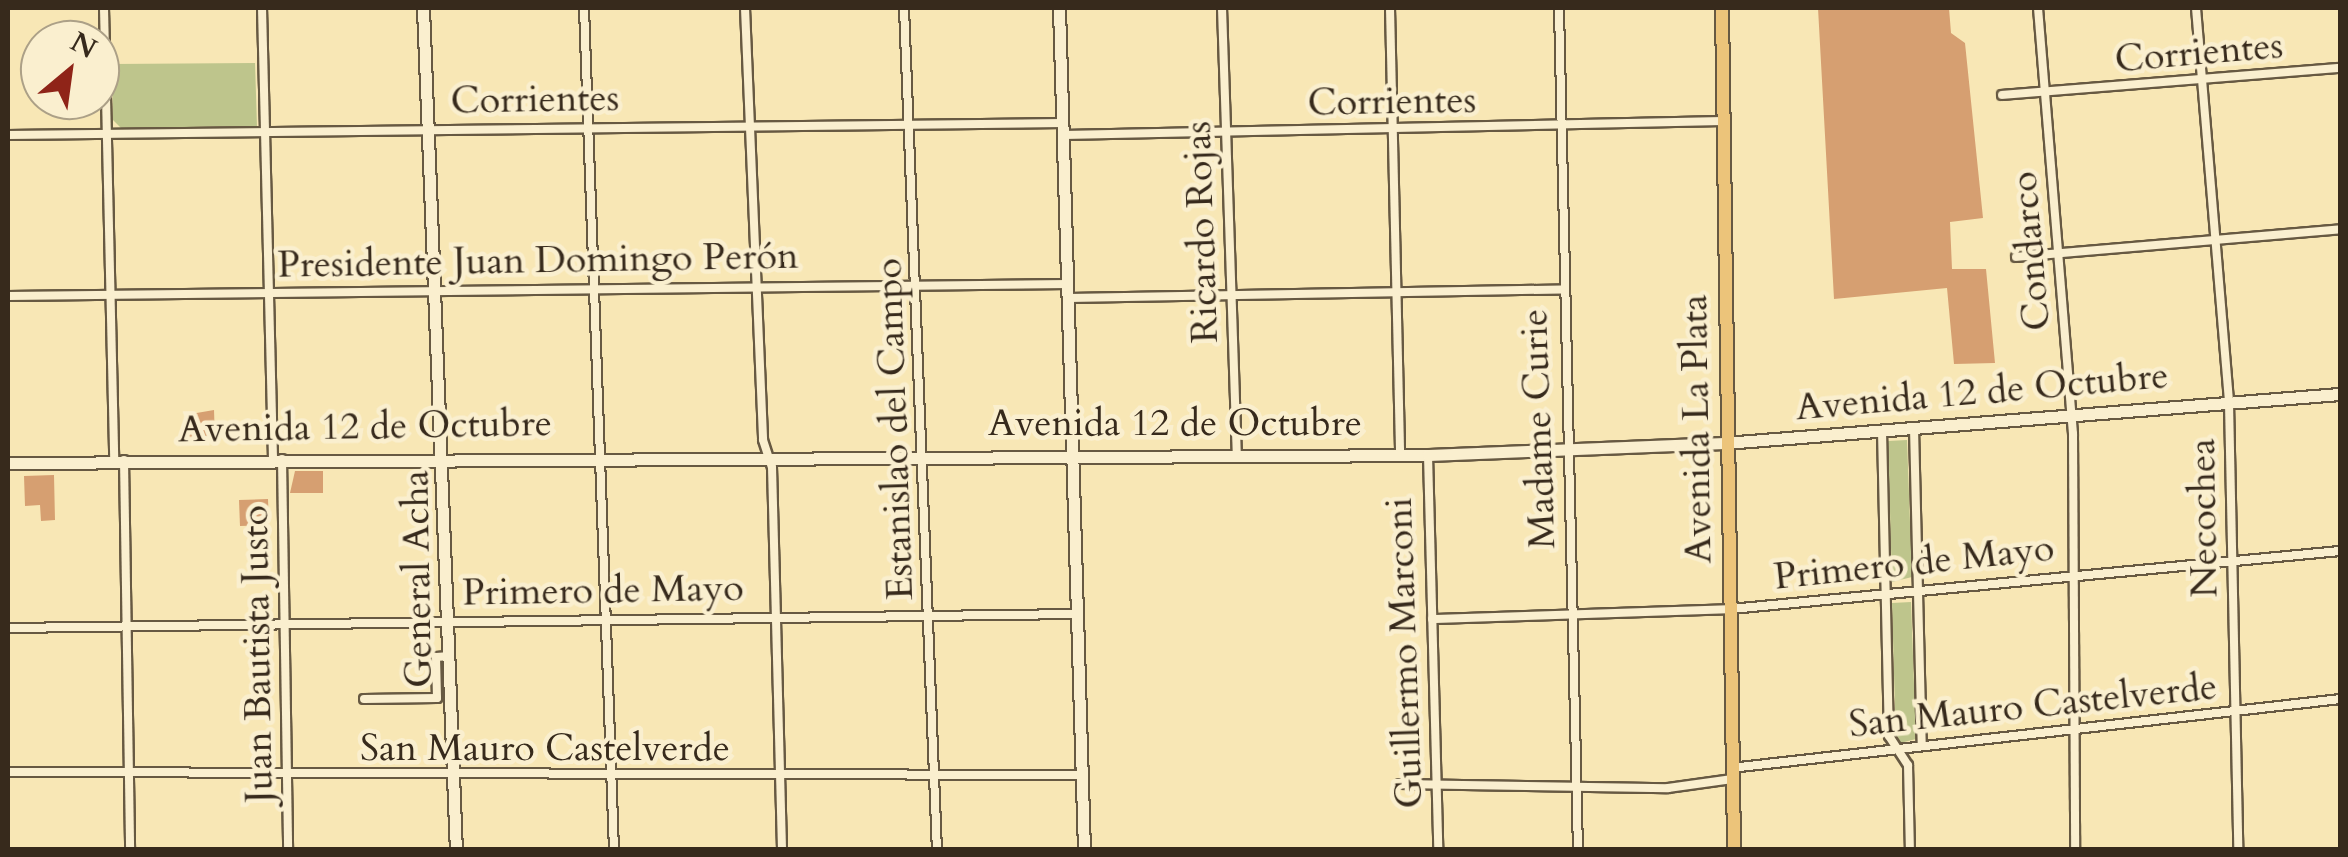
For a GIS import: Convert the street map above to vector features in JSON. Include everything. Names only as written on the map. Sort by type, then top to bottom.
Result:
[{"type":"main road","name":"General Acha","points":[[423,8],[445,456],[456,850]]},
{"type":"main road","points":[[1059,8],[1076,453],[1084,850]]},
{"type":"main road","name":"Avenida La Plata","points":[[1722,8],[1725,443],[1734,850]]},
{"type":"main road","name":"Avenida 12 de Octubre","points":[[8,463],[767,452],[1428,455],[1725,443],[2340,394]]},
{"type":"street","points":[[104,8],[130,850]]},
{"type":"street","name":"Juan Bautista Justo","points":[[262,8],[269,292],[284,622],[288,850]]},
{"type":"street","points":[[584,8],[604,454],[614,850]]},
{"type":"street","points":[[745,8],[776,615],[782,850]]},
{"type":"street","name":"Estanislao del Campo","points":[[904,8],[937,850]]},
{"type":"street","name":"Ricardo Rojas","points":[[1222,8],[1237,456]]},
{"type":"street","name":"Guillermo Marconi","points":[[1390,8],[1400,455]]},
{"type":"street","name":"Madame Curie","points":[[1559,8],[1562,290],[1578,850]]},
{"type":"street","name":"Condarco","points":[[2038,8],[2072,416],[2075,850]]},
{"type":"street","name":"Necochea","points":[[2196,8],[2229,402],[2238,850]]},
{"type":"street","name":"Corrientes","points":[[2002,96],[2340,68]]},
{"type":"street","name":"Corrientes","points":[[8,135],[910,122],[1227,133],[1722,121]]},
{"type":"street","points":[[2016,257],[2340,229]]},
{"type":"street","name":"Presidente Juan Domingo Perón","points":[[8,296],[597,286],[1068,284]]},
{"type":"street","points":[[1069,298],[1396,296],[1562,290]]},
{"type":"street","points":[[1914,428],[1922,746]]},
{"type":"street","points":[[1882,431],[1889,736],[1908,765],[1910,850]]},
{"type":"street","name":"Guillermo Marconi","points":[[1428,455],[1438,850]]},
{"type":"street","name":"Primero de Mayo","points":[[1432,619],[1731,609],[2340,551]]},
{"type":"street","name":"Primero de Mayo","points":[[8,628],[609,616],[1079,614]]},
{"type":"street","points":[[364,698],[438,698],[436,656],[450,656]]},
{"type":"street","name":"San Mauro Castelverde","points":[[1400,784],[1577,780],[1668,788],[1731,773],[1898,749],[2340,698]]},
{"type":"street","name":"San Mauro Castelverde","points":[[8,772],[453,778],[1083,775]]},
{"type":"green space","points":[[255,63],[257,126],[121,128],[113,120],[120,120],[120,64]]},
{"type":"green space","points":[[1907,440],[1912,577],[1892,582],[1888,441]]},
{"type":"green space","points":[[1911,602],[1916,739],[1896,744],[1892,603]]},
{"type":"building","points":[[1818,8],[1949,8],[1951,33],[1965,43],[1983,218],[1950,222],[1952,269],[1986,269],[1995,363],[1954,364],[1947,288],[1834,299]]},
{"type":"building","points":[[214,410],[215,441],[186,442],[185,415]]},
{"type":"building","points":[[295,471],[323,471],[323,493],[290,493]]},
{"type":"building","points":[[54,475],[55,520],[41,521],[40,505],[25,506],[24,476]]},
{"type":"building","points":[[268,499],[269,525],[240,526],[239,500]]}]
